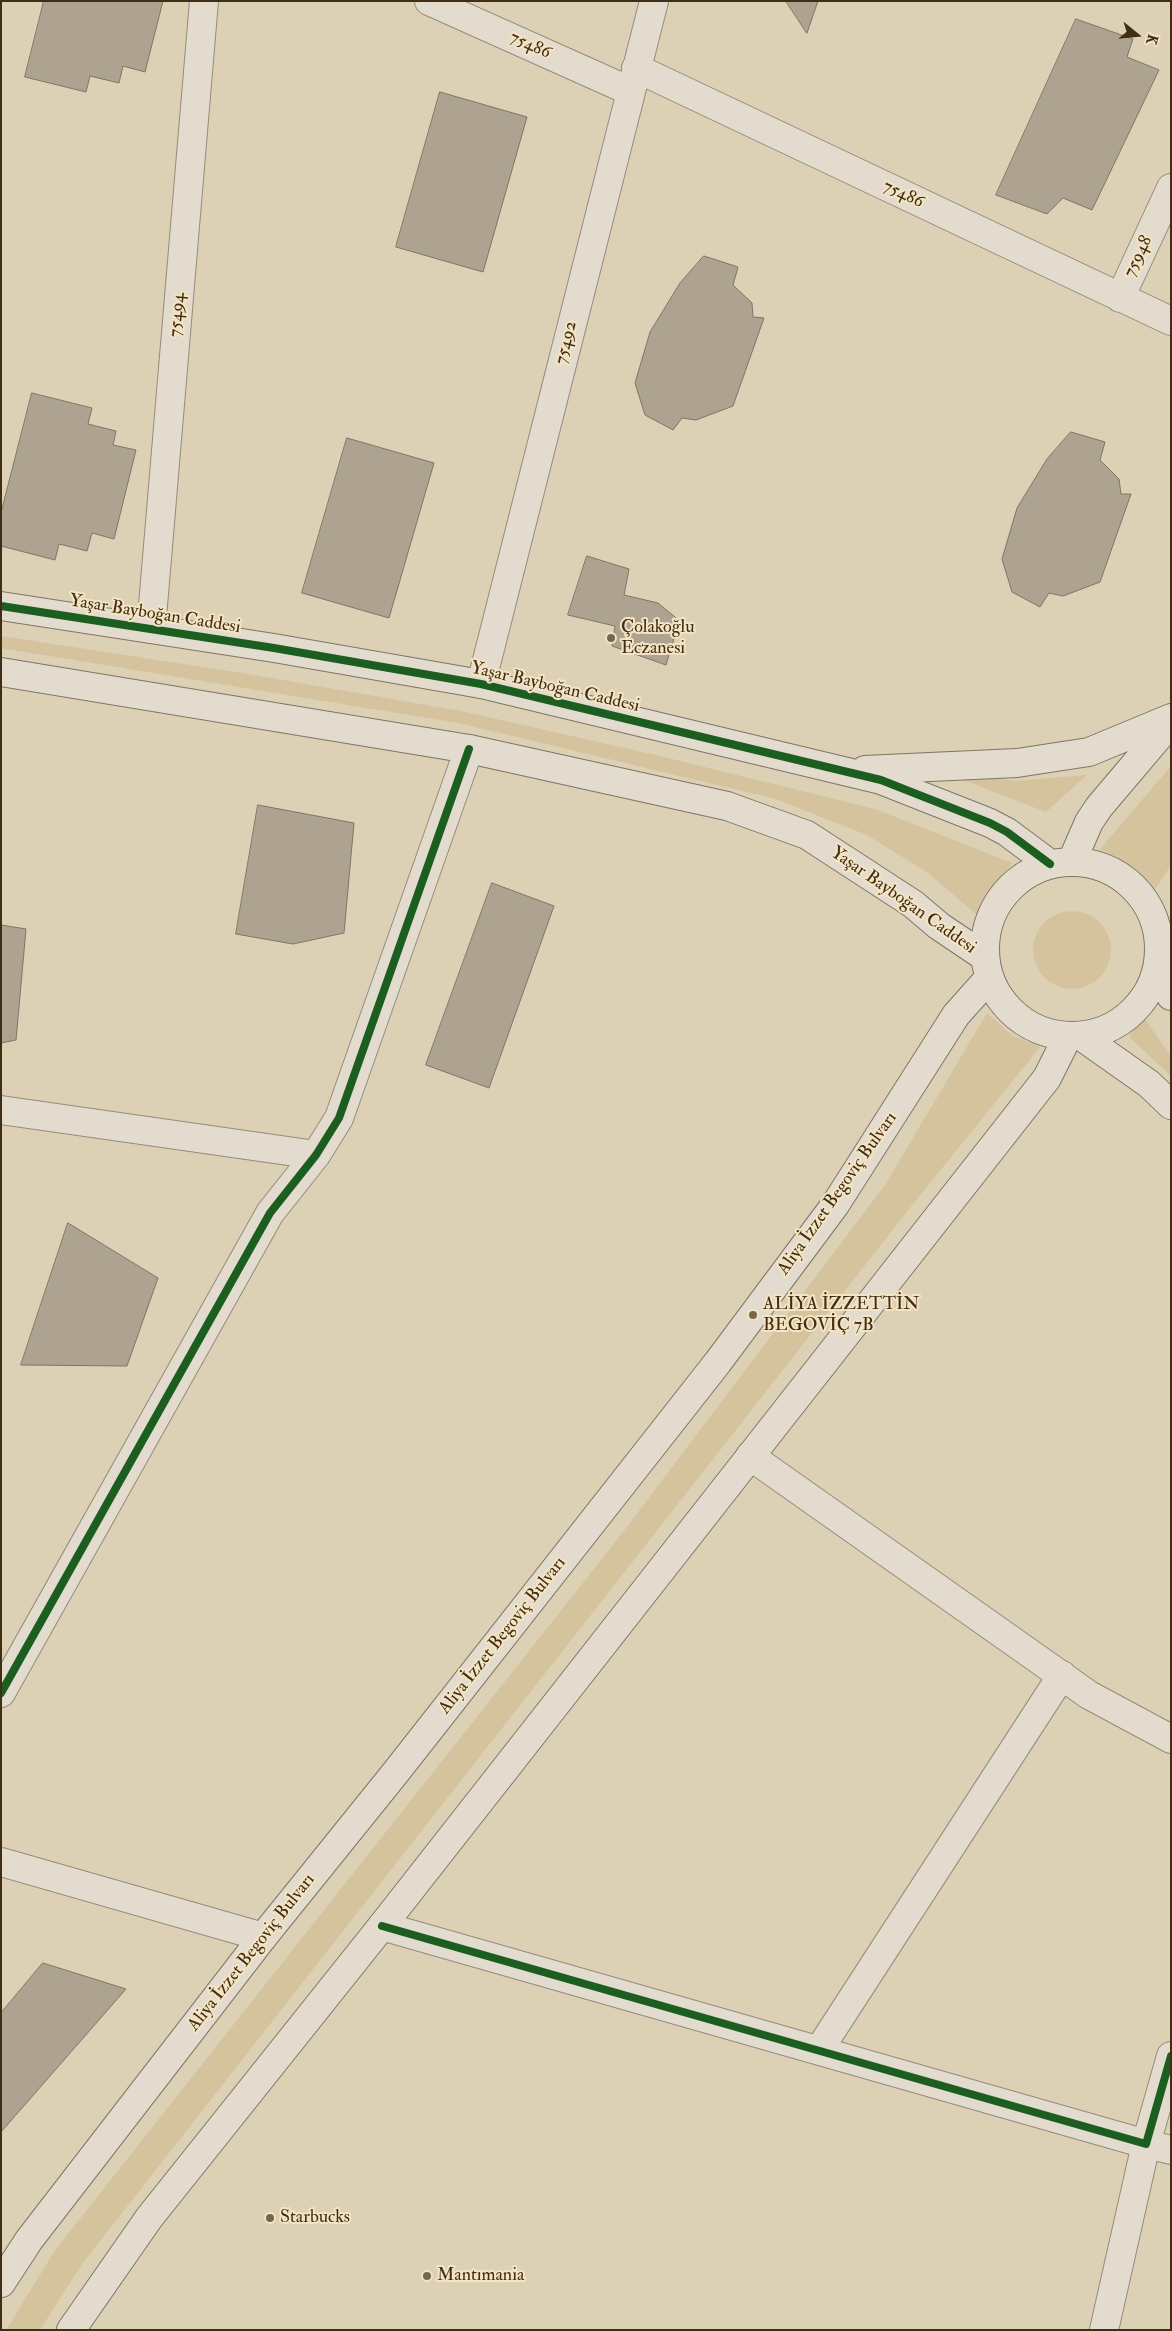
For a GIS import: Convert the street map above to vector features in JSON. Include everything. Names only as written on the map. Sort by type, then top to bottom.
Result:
[{"type":"street","name":"75494","points":[[151,629],[204,1]]},
{"type":"street","name":"75486","points":[[429,1],[633,80],[1171,321]]},
{"type":"street","name":"75492","points":[[481,684],[654,1]]},
{"type":"street","name":"75948","points":[[1120,298],[1171,188]]},
{"type":"street","name":"Yaşar Bayboğan Caddesi","points":[[1,606],[274,648],[481,684],[881,780],[990,823],[1061,862]]},
{"type":"street","name":"Yaşar Bayboğan Caddesi","points":[[1,672],[469,749],[727,806],[807,835],[913,904],[987,968]]},
{"type":"street","points":[[841,771],[1017,763],[1072,755],[1089,752],[1171,718]]},
{"type":"street","points":[[1061,862],[1099,806],[1171,722]]},
{"type":"street","points":[[1,1693],[270,1213],[316,1155],[340,1118],[469,749]]},
{"type":"street","points":[[71,2330],[148,2218],[382,1926],[1047,1078],[1074,1037],[1107,1028],[1139,1005],[1158,967],[1165,928],[1136,889],[1115,872],[1090,863],[1061,862],[1035,868],[1011,885],[994,908],[985,935],[987,968],[1009,1010],[1030,1025],[1074,1037],[1149,1084],[1171,1105]]},
{"type":"street","points":[[1158,967],[1171,996]]},
{"type":"street","name":"Aliya İzzet Begoviç Bulvarı","points":[[1,2283],[29,2240],[263,1937],[396,1772],[718,1362],[835,1205],[987,968]]},
{"type":"street","points":[[1,1110],[316,1155]]},
{"type":"street","points":[[750,1456],[1089,1695],[1171,1739]]},
{"type":"street","points":[[819,2050],[1062,1675]]},
{"type":"street","points":[[1,1862],[263,1937]]},
{"type":"street","points":[[382,1926],[1158,2147]]},
{"type":"street","points":[[1104,2330],[1158,2147],[1171,2056]]},
{"type":"shaded area","points":[[1,636],[248,674],[461,711],[660,756],[875,809],[1012,863],[978,916],[928,873],[867,835],[776,799],[458,723],[1,648]]},
{"type":"shaded area","points":[[1171,766],[1171,865],[1154,891],[1133,867],[1100,849]]},
{"type":"shaded area","points":[[932,768],[1014,781],[1087,775],[1046,812]]},
{"type":"shaded area","points":[[1064,911],[1080,911],[1094,917],[1105,928],[1111,942],[1111,958],[1105,972],[1094,983],[1080,989],[1064,989],[1050,983],[1039,972],[1033,958],[1033,942],[1039,928],[1050,917]]},
{"type":"shaded area","points":[[987,1013],[1013,1036],[1041,1046],[913,1204],[82,2264],[40,2330],[6,2330],[56,2249],[620,1536],[885,1185]]},
{"type":"shaded area","points":[[1143,1016],[1171,1057],[1171,1076],[1129,1037]]},
{"type":"building","points":[[44,1],[163,1],[145,72],[123,66],[119,83],[90,76],[86,92],[25,77]]},
{"type":"building","points":[[786,1],[818,1],[807,33]]},
{"type":"building","points":[[1076,19],[1133,39],[1127,57],[1159,70],[1092,210],[1063,198],[1047,214],[996,195]]},
{"type":"building","points":[[440,92],[527,117],[483,272],[396,247]]},
{"type":"building","points":[[704,256],[738,267],[733,285],[752,303],[753,317],[764,318],[733,406],[696,420],[682,418],[673,430],[645,415],[635,383],[650,332],[680,283]]},
{"type":"building","points":[[32,393],[92,408],[88,424],[116,431],[113,445],[136,450],[114,539],[92,533],[87,551],[59,544],[55,560],[1,546],[1,513]]},
{"type":"building","points":[[1071,432],[1105,442],[1100,460],[1119,479],[1121,494],[1131,494],[1100,582],[1063,596],[1049,593],[1040,607],[1012,592],[1002,559],[1017,508],[1047,459]]},
{"type":"building","points":[[347,438],[434,463],[389,618],[302,593]]},
{"type":"building","points":[[587,556],[629,569],[624,595],[658,603],[675,617],[678,625],[666,665],[612,646],[615,626],[568,615]]},
{"type":"building","points":[[258,805],[354,823],[344,933],[293,944],[236,934]]},
{"type":"building","points":[[492,883],[554,906],[489,1088],[426,1065]]},
{"type":"building","points":[[1,925],[26,929],[16,1040],[1,1043]]},
{"type":"building","points":[[68,1223],[158,1278],[127,1366],[21,1365]]},
{"type":"building","points":[[43,1963],[126,1989],[1,2132],[1,2013]]},
{"type":"cycle path","points":[[1,606],[274,648],[481,684],[881,780],[990,823],[1007,832],[1050,864]]},
{"type":"cycle path","points":[[1,1693],[270,1213],[316,1155],[339,1118],[469,749]]},
{"type":"cycle path","points":[[382,1926],[1146,2144],[1171,2056]]},
{"type":"place","name":"Çolakoğlu Eczanesi","points":[[611,638]]},
{"type":"place","name":"ALİYA İZZETTİN BEGOVİÇ 7B","points":[[753,1315]]},
{"type":"place","name":"Starbucks","points":[[270,2218]]},
{"type":"place","name":"Mantımania","points":[[427,2276]]}]
